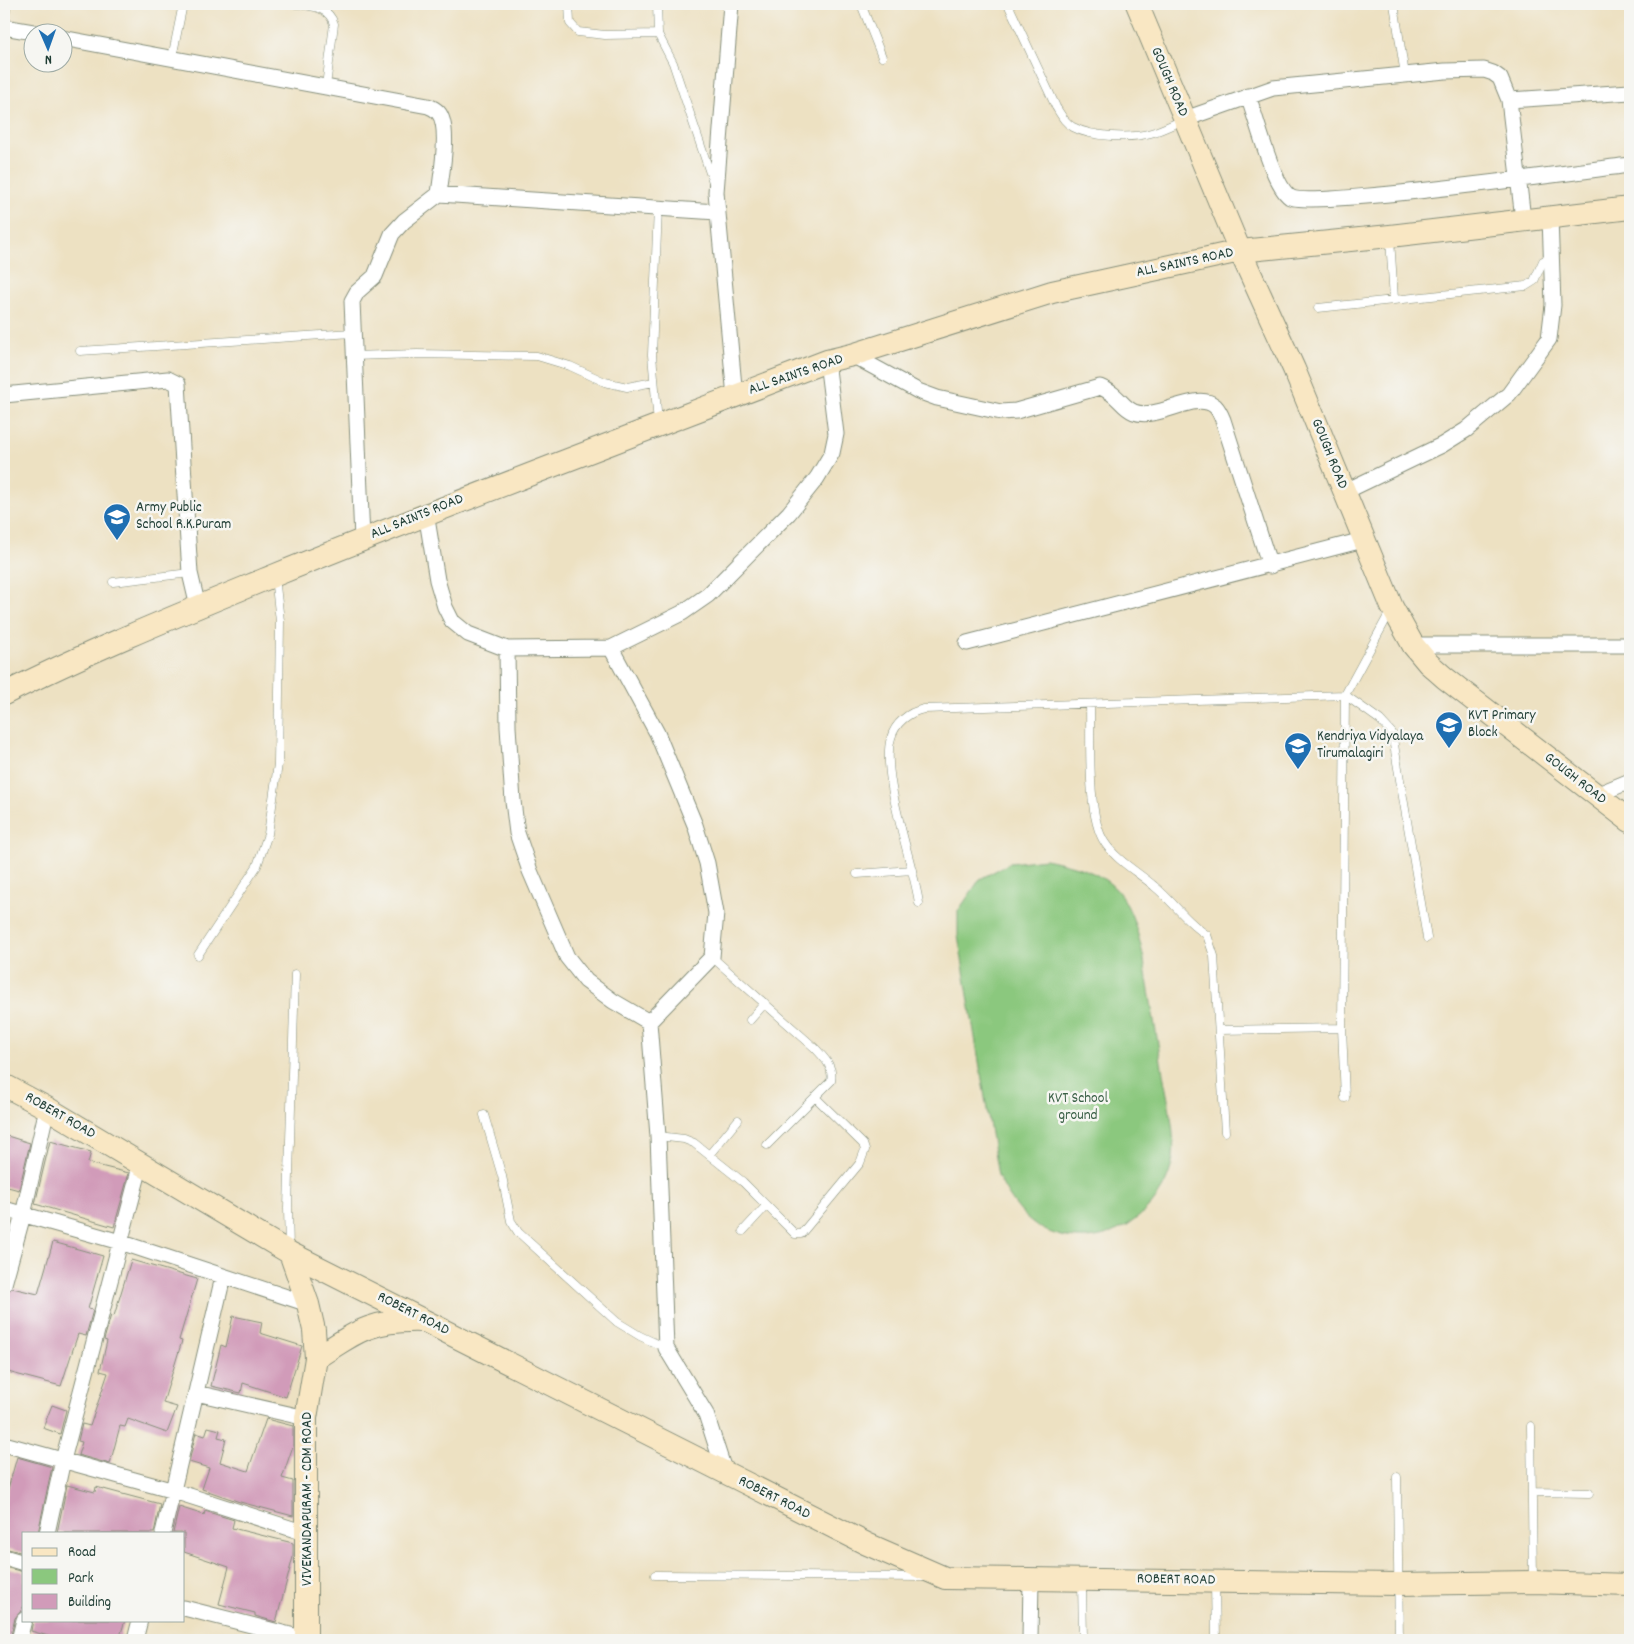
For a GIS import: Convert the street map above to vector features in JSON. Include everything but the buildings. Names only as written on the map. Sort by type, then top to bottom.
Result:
[{"type":"street","points":[[731,4],[716,212],[735,397]]},
{"type":"street","name":"GOUGH ROAD","points":[[1137,4],[1240,251],[1294,369],[1363,540],[1392,607],[1413,645],[1445,678],[1630,821]]},
{"type":"street","points":[[4,27],[22,30]]},
{"type":"street","points":[[72,40],[428,106],[439,112],[443,124],[444,140],[439,194]]},
{"type":"street","points":[[1185,119],[1273,88],[1404,75],[1484,70],[1500,78],[1509,100],[1523,220]]},
{"type":"street","points":[[1509,100],[1630,92]]},
{"type":"street","points":[[1248,96],[1278,183],[1291,197],[1316,200],[1519,179],[1630,165]]},
{"type":"street","points":[[362,539],[352,301],[357,292],[375,276],[392,234],[404,221],[439,194],[716,212]]},
{"type":"street","name":"ALL SAINTS ROAD","points":[[4,694],[39,676],[198,607],[426,513],[826,361],[852,355],[1052,292],[1240,251],[1390,236],[1630,208]]},
{"type":"street","points":[[1344,492],[1442,445],[1466,430],[1509,394],[1549,339],[1553,305],[1550,217]]},
{"type":"street","points":[[852,355],[924,393],[1002,412],[1016,411],[1100,387],[1112,391],[1127,408],[1136,413],[1156,413],[1195,402],[1208,402],[1216,407],[1223,420],[1270,566]]},
{"type":"street","points":[[426,513],[437,580],[452,621],[468,634],[507,649],[611,648],[682,613],[708,595],[789,513],[817,478],[832,453],[836,434],[826,361]]},
{"type":"street","points":[[4,395],[168,380],[176,382],[180,388],[190,573],[198,607]]},
{"type":"street","points":[[967,643],[1270,566],[1363,540]]},
{"type":"street","points":[[1413,645],[1630,645]]},
{"type":"street","points":[[611,648],[657,734],[696,825],[707,863],[716,913],[712,957],[649,1022],[658,1136],[666,1348],[706,1414],[725,1473]]},
{"type":"street","points":[[507,649],[508,727],[513,801],[517,833],[530,871],[567,958],[586,981],[649,1022]]},
{"type":"street","points":[[1596,795],[1630,781]]},
{"type":"street","name":"ROBERT ROAD","points":[[4,1085],[47,1108],[290,1252],[866,1544],[945,1578],[1398,1584],[1533,1582],[1630,1585]]},
{"type":"street","points":[[4,1284],[23,1215],[47,1108]]},
{"type":"street","points":[[46,1532],[63,1460],[141,1163]]},
{"type":"street","points":[[4,1209],[120,1242],[308,1304]]},
{"type":"street","name":"VIVEKANDAPURAM - CDM ROAD","points":[[290,1252],[308,1304],[314,1330],[316,1358],[306,1418],[308,1534],[306,1640]]},
{"type":"street","points":[[163,1532],[223,1277]]},
{"type":"street","points":[[316,1358],[360,1330],[394,1320],[428,1321]]},
{"type":"street","points":[[196,1393],[306,1418]]},
{"type":"street","points":[[4,1444],[174,1491],[308,1534]]},
{"type":"street","points":[[4,1557],[22,1562]]},
{"type":"street","points":[[1030,1640],[1031,1579]]},
{"type":"street","points":[[185,1608],[306,1640]]},
{"type":"street","points":[[19,1640],[24,1622]]},
{"type":"street","points":[[135,1640],[140,1622]]},
{"type":"lane","points":[[4,22],[7,4]]},
{"type":"lane","points":[[172,58],[183,4]]},
{"type":"lane","points":[[296,4],[314,6],[327,12],[332,18],[334,24],[326,86]]},
{"type":"lane","points":[[569,4],[570,23],[578,32],[606,35],[658,34]]},
{"type":"lane","points":[[657,4],[658,34],[673,63],[716,192]]},
{"type":"lane","points":[[863,4],[882,57]]},
{"type":"lane","points":[[1008,4],[1056,107],[1065,121],[1073,127],[1086,132],[1128,137],[1151,133],[1185,119]]},
{"type":"lane","points":[[1394,4],[1404,75]]},
{"type":"lane","points":[[658,208],[652,305],[654,382],[658,426]]},
{"type":"lane","points":[[1390,236],[1394,300]]},
{"type":"lane","points":[[1318,308],[1526,286],[1534,280],[1543,261],[1552,258]]},
{"type":"lane","points":[[80,351],[352,333]]},
{"type":"lane","points":[[354,356],[417,354],[537,356],[570,366],[606,382],[627,387],[654,382]]},
{"type":"lane","points":[[114,582],[190,573]]},
{"type":"lane","points":[[198,955],[257,866],[268,834],[278,764],[280,621],[275,575]]},
{"type":"lane","points":[[1345,1098],[1342,1028],[1345,695],[1392,607]]},
{"type":"lane","points":[[919,903],[888,766],[891,735],[904,717],[924,709],[1345,695],[1380,720],[1392,733],[1427,938]]},
{"type":"lane","points":[[1090,704],[1092,794],[1096,823],[1105,843],[1132,870],[1154,886],[1192,926],[1207,935],[1214,956],[1225,1132]]},
{"type":"lane","points":[[857,874],[912,870]]},
{"type":"lane","points":[[712,957],[829,1063],[833,1073],[831,1081],[767,1145]]},
{"type":"lane","points":[[290,1252],[288,1208],[295,974]]},
{"type":"lane","points":[[750,1020],[765,1004]]},
{"type":"lane","points":[[1219,1030],[1342,1028]]},
{"type":"lane","points":[[658,1136],[684,1139],[694,1143],[743,1182],[795,1234],[805,1233],[864,1156],[863,1144],[816,1097]]},
{"type":"lane","points":[[484,1116],[502,1176],[511,1221],[518,1232],[617,1322],[640,1336],[666,1348]]},
{"type":"lane","points":[[708,1155],[738,1120]]},
{"type":"lane","points":[[743,1231],[766,1206]]},
{"type":"lane","points":[[1531,1426],[1533,1582]]},
{"type":"lane","points":[[1397,1477],[1398,1640]]},
{"type":"lane","points":[[1532,1492],[1589,1493]]},
{"type":"lane","points":[[655,1575],[945,1578]]},
{"type":"lane","points":[[1082,1579],[1083,1640]]},
{"type":"lane","points":[[1215,1581],[1216,1640]]},
{"type":"green space","name":"KVT School ground","points":[[1045,859],[1087,870],[1102,878],[1114,887],[1131,914],[1143,955],[1173,1129],[1174,1149],[1169,1174],[1162,1190],[1152,1204],[1126,1226],[1094,1237],[1077,1238],[1063,1236],[1038,1226],[1028,1219],[1012,1200],[998,1176],[958,935],[958,911],[980,879],[1010,863]]},
{"type":"place","name":"Army Public School R.K.Puram","points":[[117,541]]},
{"type":"place","name":"KVT Primary Block","points":[[1449,749]]},
{"type":"place","name":"Kendriya Vidyalaya Tirumalagiri","points":[[1298,770]]}]
